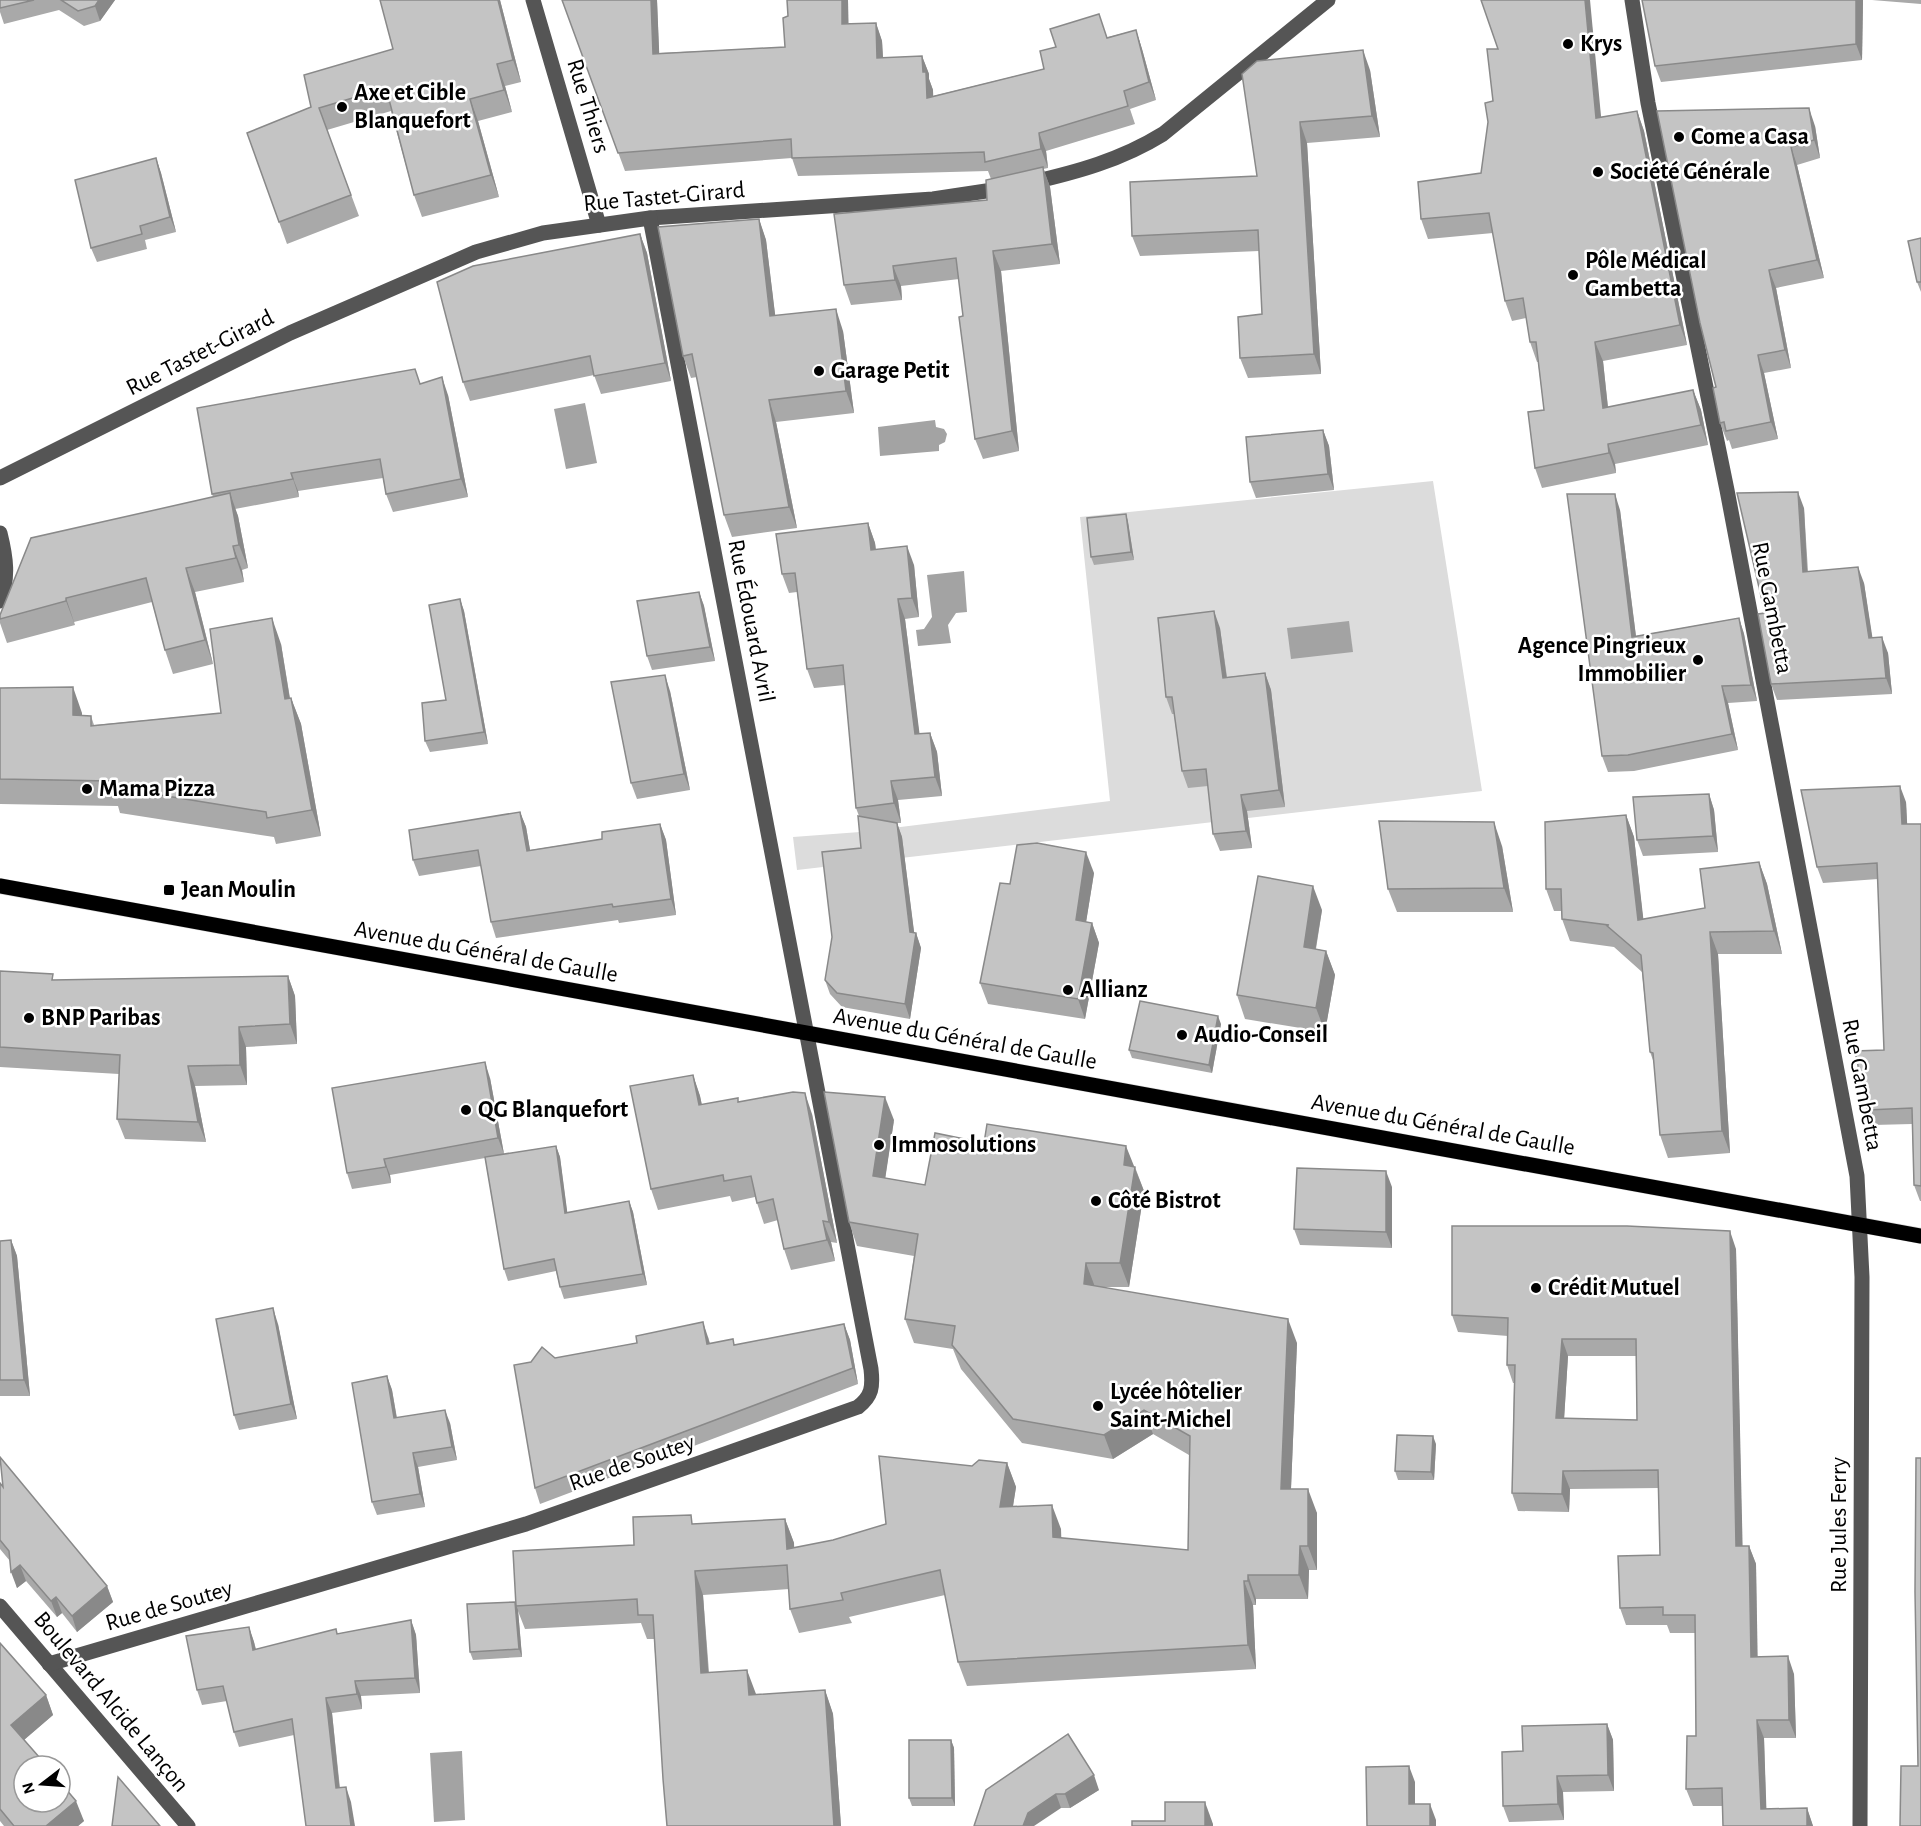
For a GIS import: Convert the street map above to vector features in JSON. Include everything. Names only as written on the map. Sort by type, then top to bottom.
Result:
[{"type":"main road","name":"Avenue du Général de Gaulle","points":[[0,886],[1921,1236]]},
{"type":"street","name":"Rue Thiers","points":[[533,0],[599,225]]},
{"type":"street","name":"Rue Tastet-Girard","points":[[0,478],[290,333],[476,252],[543,233],[650,218],[933,198],[1007,188],[1109,162],[1162,134],[1328,0]]},
{"type":"street","name":"Rue Gambetta","points":[[1632,0],[1648,103],[1727,490],[1857,1176],[1859,1225]]},
{"type":"street","name":"Rue Édouard Avril","points":[[650,218],[807,1033]]},
{"type":"street","points":[[0,533],[5,553],[6,585],[0,601]]},
{"type":"street","name":"Rue de Soutey","points":[[49,1664],[526,1524],[858,1407],[869,1398],[873,1385],[871,1370],[807,1033]]},
{"type":"street","name":"Rue Jules Ferry","points":[[1859,1225],[1862,1276],[1860,1826]]},
{"type":"street","name":"Boulevard Alcide Lançon","points":[[0,1606],[188,1826]]},
{"type":"shaded area","points":[[585,403],[597,463],[566,469],[554,409]]},
{"type":"shaded area","points":[[935,420],[936,427],[944,429],[947,434],[945,442],[939,445],[939,451],[880,456],[878,427]]},
{"type":"shaded area","points":[[1433,481],[1482,791],[797,870],[793,837],[860,832],[1110,801],[1080,517]]},
{"type":"shaded area","points":[[964,571],[967,612],[956,613],[948,625],[951,643],[918,646],[916,630],[924,629],[932,617],[927,575]]},
{"type":"shaded area","points":[[1349,621],[1353,652],[1291,659],[1287,628]]},
{"type":"shaded area","points":[[462,1751],[465,1820],[434,1822],[430,1753]]},
{"type":"building","points":[[0,0],[34,0],[0,8]]},
{"type":"building","points":[[61,0],[99,0],[95,6],[78,11]]},
{"type":"building","points":[[380,0],[498,0],[513,60],[497,64],[504,90],[470,99],[491,175],[414,195],[386,88],[319,108],[351,195],[279,222],[247,133],[311,107],[304,75],[393,49]]},
{"type":"building","points":[[562,0],[651,0],[653,54],[785,47],[783,18],[788,16],[787,0],[842,0],[842,24],[876,23],[877,58],[922,56],[923,72],[926,72],[927,98],[1044,69],[1040,51],[1056,47],[1050,29],[1099,14],[1107,38],[1136,30],[1149,82],[1124,91],[1128,106],[1039,133],[1041,149],[985,162],[984,152],[792,158],[791,139],[618,153]]},
{"type":"building","points":[[1481,0],[1585,0],[1596,118],[1637,111],[1680,325],[1595,342],[1603,408],[1693,390],[1701,425],[1608,444],[1609,453],[1535,468],[1528,412],[1544,410],[1536,342],[1530,342],[1523,298],[1505,301],[1489,213],[1421,219],[1418,182],[1481,173],[1488,122],[1485,103],[1493,101],[1487,49],[1498,49]]},
{"type":"building","points":[[1642,0],[1856,0],[1856,44],[1655,66]]},
{"type":"building","points":[[1363,50],[1372,116],[1300,122],[1314,354],[1240,358],[1238,317],[1262,314],[1258,230],[1132,236],[1130,182],[1257,176],[1242,74],[1257,61]]},
{"type":"building","points":[[1809,108],[1814,140],[1791,147],[1817,260],[1769,270],[1785,350],[1758,355],[1771,422],[1726,431],[1724,422],[1720,423],[1713,388],[1716,387],[1700,323],[1657,111]]},
{"type":"building","points":[[156,158],[170,217],[140,226],[142,234],[91,248],[75,180]]},
{"type":"building","points":[[1043,167],[1052,244],[993,251],[1012,431],[975,439],[959,317],[963,316],[956,258],[893,266],[895,280],[844,285],[834,214],[987,200],[986,180]]},
{"type":"building","points":[[759,219],[770,316],[836,309],[846,391],[769,400],[789,507],[724,515],[692,354],[683,356],[658,227]]},
{"type":"building","points":[[640,234],[665,363],[594,376],[590,356],[463,382],[437,282],[473,266]]},
{"type":"building","points":[[1921,238],[1921,282],[1917,282],[1908,241]]},
{"type":"building","points":[[415,369],[420,384],[442,377],[461,479],[386,494],[380,459],[291,473],[293,479],[212,494],[197,408]]},
{"type":"building","points":[[1323,430],[1328,474],[1250,482],[1246,437]]},
{"type":"building","points":[[1798,492],[1803,572],[1858,567],[1869,638],[1882,637],[1886,678],[1771,684],[1758,614],[1765,613],[1737,493]]},
{"type":"building","points":[[230,493],[239,545],[233,546],[236,558],[186,568],[205,640],[165,650],[146,578],[66,598],[66,601],[0,619],[31,538]]},
{"type":"building","points":[[1567,494],[1615,494],[1632,637],[1739,618],[1751,685],[1722,686],[1732,734],[1628,755],[1602,756]]},
{"type":"building","points":[[1126,514],[1131,552],[1091,557],[1087,518]]},
{"type":"building","points":[[868,523],[871,550],[907,546],[912,598],[898,599],[915,734],[930,733],[935,777],[891,781],[894,803],[856,808],[843,665],[807,669],[795,573],[782,574],[776,534]]},
{"type":"building","points":[[699,592],[710,647],[647,656],[637,601]]},
{"type":"building","points":[[460,599],[484,732],[425,741],[422,703],[446,700],[429,605]]},
{"type":"building","points":[[1214,611],[1223,678],[1265,673],[1279,790],[1241,795],[1246,831],[1213,834],[1206,769],[1182,771],[1172,697],[1166,697],[1158,618]]},
{"type":"building","points":[[272,618],[285,699],[291,698],[312,810],[267,818],[266,812],[111,787],[110,781],[0,779],[0,688],[73,687],[73,715],[91,716],[91,726],[221,713],[210,629]]},
{"type":"building","points":[[665,675],[684,774],[631,783],[611,682]]},
{"type":"building","points":[[1900,786],[1902,824],[1921,824],[1921,1186],[1914,1185],[1912,1108],[1867,1110],[1855,1051],[1884,1050],[1877,863],[1817,867],[1801,790]]},
{"type":"building","points":[[1709,794],[1713,836],[1637,840],[1633,797]]},
{"type":"building","points":[[520,812],[527,851],[602,839],[602,832],[660,824],[671,899],[613,907],[612,904],[491,922],[478,850],[413,860],[409,830]]},
{"type":"building","points":[[1626,815],[1638,920],[1705,908],[1700,869],[1759,862],[1774,931],[1710,932],[1722,1131],[1660,1135],[1641,955],[1606,925],[1609,925],[1562,919],[1561,889],[1546,889],[1545,822]]},
{"type":"building","points":[[858,816],[897,823],[910,932],[916,933],[905,1004],[837,993],[825,980],[832,937],[822,852],[861,848]]},
{"type":"building","points":[[1379,821],[1494,822],[1504,888],[1388,889]]},
{"type":"building","points":[[1037,843],[1086,852],[1076,920],[1092,923],[1078,999],[980,983],[1000,883],[1010,884],[1017,845]]},
{"type":"building","points":[[1258,876],[1313,886],[1304,947],[1326,951],[1316,1008],[1237,995]]},
{"type":"building","points":[[0,971],[53,974],[52,980],[288,976],[290,1024],[239,1027],[240,1065],[188,1066],[198,1122],[117,1119],[120,1055],[0,1047]]},
{"type":"building","points":[[1140,1001],[1218,1016],[1209,1065],[1129,1050]]},
{"type":"building","points":[[485,1062],[498,1138],[384,1159],[386,1167],[347,1173],[332,1088]]},
{"type":"building","points":[[693,1075],[699,1105],[738,1098],[738,1102],[793,1092],[805,1093],[829,1222],[823,1221],[827,1240],[784,1249],[773,1199],[757,1203],[751,1176],[724,1181],[723,1175],[651,1189],[630,1086]]},
{"type":"building","points":[[824,1092],[885,1097],[873,1176],[925,1185],[935,1133],[984,1143],[987,1124],[1126,1146],[1124,1165],[1135,1167],[1120,1263],[1086,1263],[1084,1284],[1288,1319],[1281,1489],[1308,1489],[1308,1546],[1300,1546],[1299,1575],[1248,1575],[1248,1581],[1244,1581],[1248,1645],[958,1662],[940,1570],[841,1593],[843,1600],[790,1609],[787,1565],[695,1571],[701,1673],[747,1670],[749,1695],[825,1690],[834,1826],[667,1826],[653,1615],[638,1615],[637,1599],[516,1606],[513,1551],[634,1545],[633,1517],[691,1515],[692,1524],[785,1519],[787,1549],[833,1540],[886,1524],[879,1456],[972,1466],[979,1460],[1007,1463],[1000,1507],[1052,1505],[1053,1537],[1188,1550],[1190,1436],[1144,1410],[1104,1435],[1013,1419],[952,1345],[955,1326],[905,1319],[918,1234],[849,1222]]},
{"type":"building","points":[[556,1146],[565,1213],[629,1201],[643,1274],[560,1287],[554,1259],[504,1269],[485,1157]]},
{"type":"building","points":[[1297,1168],[1386,1171],[1386,1232],[1294,1229]]},
{"type":"building","points":[[1452,1226],[1627,1226],[1730,1231],[1736,1546],[1749,1546],[1751,1657],[1788,1656],[1789,1720],[1757,1720],[1761,1809],[1807,1808],[1807,1826],[1723,1826],[1722,1788],[1686,1789],[1687,1736],[1696,1736],[1695,1615],[1663,1615],[1663,1607],[1620,1608],[1618,1556],[1660,1555],[1658,1470],[1563,1471],[1562,1494],[1512,1493],[1515,1365],[1507,1365],[1508,1318],[1452,1315]],"holes":[[[1562,1339],[1636,1339],[1637,1420],[1556,1418]]]},
{"type":"building","points":[[11,1240],[24,1380],[0,1380],[0,1241]]},
{"type":"building","points":[[273,1308],[291,1404],[234,1415],[216,1319]]},
{"type":"building","points":[[703,1322],[707,1344],[733,1339],[734,1345],[844,1324],[853,1368],[535,1488],[514,1365],[531,1362],[542,1347],[555,1358],[637,1343],[636,1336]]},
{"type":"building","points":[[387,1376],[394,1418],[445,1410],[452,1447],[413,1453],[420,1494],[372,1502],[352,1383]]},
{"type":"building","points":[[1397,1435],[1433,1436],[1431,1472],[1395,1471]]},
{"type":"building","points":[[0,1457],[107,1586],[72,1616],[56,1597],[51,1601],[20,1565],[11,1572],[9,1551],[0,1540],[0,1483],[3,1487]]},
{"type":"building","points":[[1916,1458],[1921,1458],[1921,1826],[1900,1826],[1901,1766],[1918,1766],[1915,1592]]},
{"type":"building","points":[[515,1602],[519,1649],[470,1652],[467,1604]]},
{"type":"building","points":[[411,1620],[415,1678],[355,1681],[357,1694],[326,1698],[336,1788],[346,1787],[351,1826],[306,1826],[292,1719],[234,1732],[223,1686],[197,1690],[186,1636],[249,1627],[253,1650],[336,1629],[337,1634]]},
{"type":"building","points":[[0,1643],[46,1695],[11,1725],[36,1754],[12,1754],[12,1814],[60,1814],[46,1826],[14,1826],[0,1809]]},
{"type":"building","points":[[1607,1724],[1608,1775],[1557,1776],[1558,1804],[1503,1806],[1502,1752],[1523,1751],[1522,1726]]},
{"type":"building","points":[[1068,1734],[1094,1775],[1065,1794],[1056,1794],[1028,1813],[1023,1826],[974,1826],[986,1790]]},
{"type":"building","points":[[909,1740],[951,1740],[952,1798],[909,1798]]},
{"type":"building","points":[[1409,1766],[1409,1804],[1430,1804],[1430,1826],[1367,1826],[1366,1767]]},
{"type":"building","points":[[118,1777],[160,1826],[112,1826]]},
{"type":"building","points":[[1165,1802],[1205,1802],[1205,1826],[1132,1826],[1132,1821],[1165,1821]]},
{"type":"place","name":"Krys","points":[[1568,44]]},
{"type":"place","name":"Axe et Cible Blanquefort","points":[[342,107]]},
{"type":"place","name":"Come a Casa","points":[[1679,137]]},
{"type":"place","name":"Société Générale","points":[[1598,172]]},
{"type":"place","name":"Pôle Médical Gambetta","points":[[1573,275]]},
{"type":"place","name":"Garage Petit","points":[[819,371]]},
{"type":"place","name":"Agence Pingrieux Immobilier","points":[[1698,660]]},
{"type":"place","name":"Mama Pizza","points":[[87,789]]},
{"type":"place","name":"Jean Moulin","points":[[169,890]]},
{"type":"place","name":"Allianz","points":[[1068,990]]},
{"type":"place","name":"BNP Paribas","points":[[29,1018]]},
{"type":"place","name":"Audio-Conseil","points":[[1182,1035]]},
{"type":"place","name":"QG Blanquefort","points":[[466,1110]]},
{"type":"place","name":"Immosolutions","points":[[879,1145]]},
{"type":"place","name":"Côté Bistrot","points":[[1096,1201]]},
{"type":"place","name":"Crédit Mutuel","points":[[1536,1288]]},
{"type":"place","name":"Lycée hôtelier Saint-Michel","points":[[1098,1406]]}]
